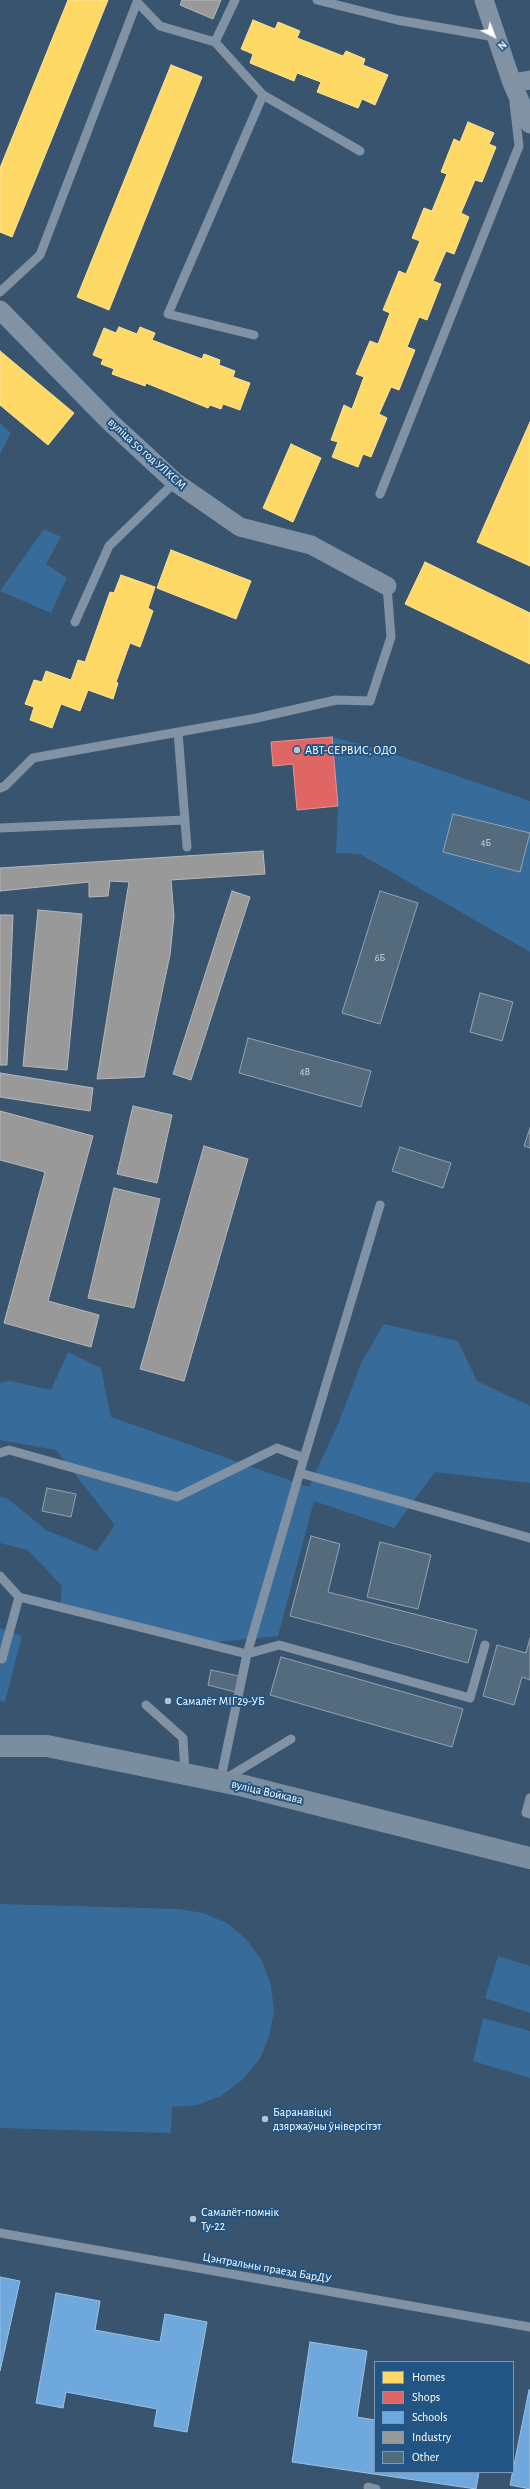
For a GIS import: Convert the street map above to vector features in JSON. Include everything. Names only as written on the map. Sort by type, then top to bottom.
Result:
[{"type":"main road","name":"вуліца Войкава","points":[[0,1746],[47,1746],[220,1782],[530,1858]]},
{"type":"street","points":[[484,0],[495,37],[521,81],[530,124]]},
{"type":"street","name":"вуліца 50 год УЛКСМ","points":[[0,310],[110,422],[175,482],[240,527],[311,545],[388,586]]},
{"type":"lane","points":[[215,42],[234,0]]},
{"type":"lane","points":[[317,0],[397,20],[495,37]]},
{"type":"lane","points":[[0,292],[40,255],[137,2],[160,26],[215,42],[264,95],[360,151]]},
{"type":"lane","points":[[380,494],[519,146],[521,81]]},
{"type":"lane","points":[[254,335],[168,314],[264,95]]},
{"type":"lane","points":[[75,622],[109,546],[175,482]]},
{"type":"lane","points":[[0,788],[5,786],[33,758],[257,718],[336,700],[370,701],[391,638],[388,586]]},
{"type":"lane","points":[[178,732],[187,847]]},
{"type":"lane","points":[[0,828],[185,820]]},
{"type":"lane","points":[[220,1782],[248,1654],[304,1458],[380,1206]]},
{"type":"lane","points":[[0,1453],[9,1450],[177,1496],[277,1448],[304,1458]]},
{"type":"lane","points":[[300,1473],[530,1538]]},
{"type":"lane","points":[[0,1576],[19,1597],[248,1654],[279,1645],[470,1698],[484,1645]]},
{"type":"lane","points":[[0,1658],[2,1659],[19,1597]]},
{"type":"lane","points":[[146,1705],[183,1738],[185,1775]]},
{"type":"lane","points":[[220,1782],[291,1739]]},
{"type":"lane","points":[[530,1798],[526,1813],[530,1814]]},
{"type":"lane","name":"Цэнтральны праезд БарДУ","points":[[0,2233],[530,2327]]},
{"type":"shaded area","points":[[0,423],[11,433],[0,454]]},
{"type":"shaded area","points":[[44,529],[61,537],[46,564],[67,578],[51,613],[0,591]]},
{"type":"shaded area","points":[[332,737],[382,750],[530,801],[530,952],[360,854],[336,853],[338,806]]},
{"type":"shaded area","points":[[384,1324],[458,1341],[477,1381],[530,1406],[530,1483],[435,1472],[394,1528],[314,1501],[278,1636],[206,1643],[60,1607],[62,1586],[28,1550],[0,1543],[0,1497],[7,1498],[46,1530],[97,1551],[115,1525],[56,1450],[0,1440],[0,1383],[10,1381],[51,1390],[68,1352],[101,1368],[111,1417],[309,1487],[338,1424],[362,1361]]},
{"type":"shaded area","points":[[0,1628],[22,1636],[5,1702],[0,1701]]},
{"type":"shaded area","points":[[0,1904],[179,1909],[203,1913],[227,1923],[247,1940],[262,1961],[271,1985],[274,2011],[269,2037],[259,2060],[242,2080],[221,2096],[197,2105],[172,2107],[171,2133],[0,2128]]},
{"type":"shaded area","points":[[498,1956],[530,1966],[530,2013],[485,1998]]},
{"type":"shaded area","points":[[483,2018],[530,2031],[530,2078],[473,2061]]},
{"type":"building: Homes","points":[[68,0],[108,0],[12,237],[0,232],[0,168]]},
{"type":"building: Homes","points":[[253,20],[275,29],[278,22],[300,31],[297,38],[343,56],[346,51],[365,59],[363,65],[388,75],[375,105],[362,99],[358,108],[317,92],[321,82],[297,73],[294,81],[250,63],[253,54],[241,49]]},
{"type":"building: Homes","points":[[171,65],[202,77],[109,310],[77,297]]},
{"type":"building: Homes","points":[[468,122],[494,133],[489,144],[496,147],[482,182],[475,180],[461,213],[469,217],[454,254],[446,251],[433,281],[441,284],[427,320],[419,317],[407,347],[415,350],[399,390],[391,387],[379,414],[387,418],[371,457],[363,454],[358,467],[332,457],[338,442],[331,440],[344,405],[352,409],[364,377],[356,374],[370,341],[378,344],[390,313],[383,310],[399,271],[406,274],[420,241],[412,238],[424,208],[432,211],[447,174],[441,172],[454,139],[460,142]]},
{"type":"building: Homes","points":[[119,327],[137,334],[140,327],[155,333],[152,340],[202,359],[204,354],[220,360],[219,365],[235,371],[233,377],[250,383],[240,410],[223,404],[221,409],[210,405],[208,408],[146,383],[145,386],[112,374],[114,369],[101,364],[103,359],[93,355],[104,328],[116,333]]},
{"type":"building: Homes","points":[[0,351],[74,413],[48,445],[0,405]]},
{"type":"building: Homes","points":[[530,422],[530,566],[477,542]]},
{"type":"building: Homes","points":[[291,444],[321,458],[293,522],[263,508]]},
{"type":"building: Homes","points":[[171,550],[251,581],[236,619],[157,588]]},
{"type":"building: Homes","points":[[425,562],[530,613],[530,664],[405,604]]},
{"type":"building: Homes","points":[[121,575],[155,587],[148,608],[153,611],[140,647],[130,643],[116,682],[118,683],[113,699],[88,690],[80,711],[61,704],[52,728],[30,720],[34,707],[25,704],[34,680],[42,682],[46,671],[71,680],[78,660],[85,662],[110,592],[114,593]]},
{"type":"building: Shops","points":[[332,737],[338,806],[297,810],[293,764],[273,766],[271,742]]},
{"type":"building: Schools","points":[[0,2277],[20,2281],[0,2371]]},
{"type":"building: Schools","points":[[56,2293],[100,2301],[95,2330],[160,2342],[165,2314],[207,2322],[187,2432],[154,2426],[157,2409],[66,2392],[63,2408],[36,2403]]},
{"type":"building: Schools","points":[[310,2342],[367,2351],[357,2417],[374,2420],[374,2473],[479,2473],[476,2489],[292,2462]]},
{"type":"building: Schools","points":[[530,2390],[530,2489],[510,2485],[512,2473],[514,2473],[514,2465]]},
{"type":"building: Industry","points":[[182,0],[221,0],[213,19],[180,5]]},
{"type":"building: Industry","points":[[263,851],[265,874],[171,880],[174,916],[170,955],[144,1077],[97,1079],[129,882],[110,881],[108,896],[89,897],[89,882],[0,891],[0,868]]},
{"type":"building: Industry","points":[[232,891],[250,897],[191,1080],[173,1074]]},
{"type":"building: Industry","points":[[38,910],[82,914],[67,1070],[23,1066]]},
{"type":"building: Industry","points":[[0,915],[13,915],[7,1065],[0,1065]]},
{"type":"building: Industry","points":[[0,1073],[93,1088],[90,1111],[0,1097]]},
{"type":"building: Industry","points":[[133,1106],[172,1115],[157,1183],[117,1174]]},
{"type":"building: Industry","points":[[0,1111],[93,1136],[48,1301],[99,1315],[91,1347],[4,1323],[45,1172],[0,1160]]},
{"type":"building: Industry","points":[[204,1146],[248,1159],[184,1381],[140,1369]]},
{"type":"building: Industry","points":[[114,1188],[160,1199],[134,1308],[88,1298]]},
{"type":"building: Other","points":[[453,814],[530,833],[520,872],[443,852]]},
{"type":"building: Other","points":[[380,891],[418,903],[380,1024],[342,1013]]},
{"type":"building: Other","points":[[480,993],[513,1002],[502,1041],[470,1032]]},
{"type":"building: Other","points":[[248,1038],[371,1071],[361,1107],[239,1073]]},
{"type":"building: Other","points":[[530,1128],[530,1148],[524,1146]]},
{"type":"building: Other","points":[[400,1147],[451,1163],[443,1188],[392,1171]]},
{"type":"building: Other","points":[[47,1488],[76,1494],[71,1517],[42,1511]]},
{"type":"building: Other","points":[[311,1536],[340,1544],[328,1592],[477,1630],[468,1663],[290,1616]]},
{"type":"building: Other","points":[[380,1542],[431,1555],[418,1609],[367,1597]]},
{"type":"building: Other","points":[[530,1638],[530,1680],[522,1677],[514,1705],[483,1696],[497,1645],[526,1653]]},
{"type":"building: Other","points":[[281,1657],[463,1709],[452,1747],[270,1695]]},
{"type":"building: Other","points":[[211,1670],[239,1676],[235,1692],[208,1685]]},
{"type":"place","name":"АВТ-СЕРВИС, ОДО","points":[[297,750]]},
{"type":"place","name":"Самалёт МІГ29-УБ","points":[[168,1701]]},
{"type":"place","name":"Баранавіцкі дзяржаўны ўніверсітэт","points":[[265,2119]]},
{"type":"place","name":"Самалёт-помнік Ту-22","points":[[193,2219]]}]
